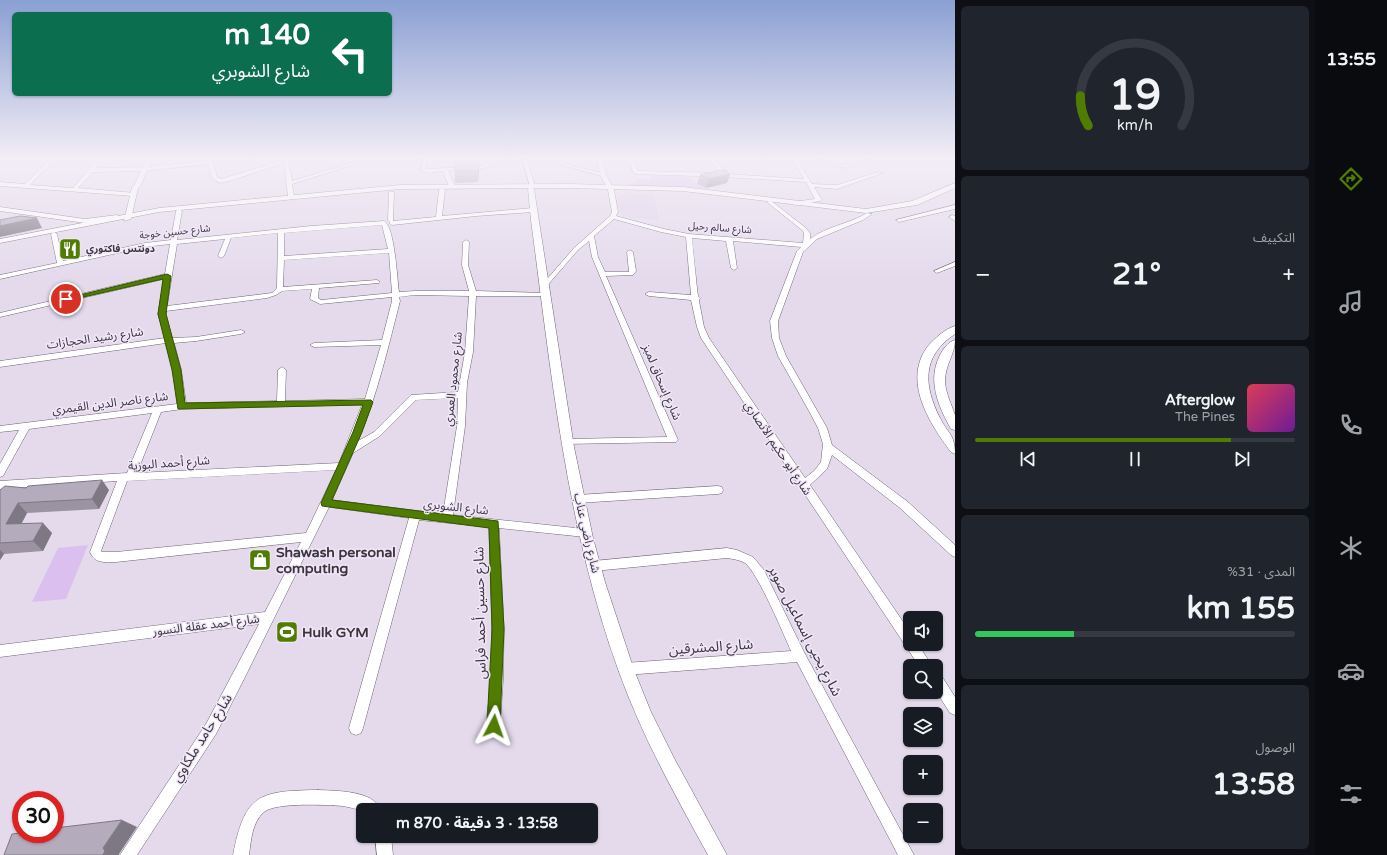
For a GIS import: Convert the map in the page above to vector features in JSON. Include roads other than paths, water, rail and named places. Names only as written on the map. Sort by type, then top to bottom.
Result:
[{"type":"main road","points":[[0,241],[116,217],[267,199]]},
{"type":"main road","points":[[0,245],[54,234],[131,215],[318,199]]},
{"type":"main road","points":[[742,199],[867,212],[917,206],[936,199]]},
{"type":"main road","points":[[765,199],[867,212],[914,203],[924,199]]},
{"type":"main road","points":[[955,329],[941,338],[931,349],[924,362],[922,376],[923,392],[928,406],[941,430],[955,449]]},
{"type":"main road","points":[[955,343],[948,350],[942,361],[939,376],[945,406],[955,426]]},
{"type":"street","points":[[131,215],[133,199]]},
{"type":"street","points":[[131,215],[136,199]]},
{"type":"street","points":[[388,222],[391,199]]},
{"type":"street","points":[[439,218],[441,199]]},
{"type":"street","name":"شارع راضي عناب","points":[[532,199],[554,360],[578,499],[594,566],[625,669],[646,720],[718,855]]},
{"type":"street","points":[[316,286],[314,297],[316,301],[396,294],[545,290],[567,258],[612,217],[615,212],[612,199]]},
{"type":"street","points":[[795,203],[819,200],[818,199]]},
{"type":"street","points":[[770,202],[807,233],[805,244],[800,252],[774,321],[773,329],[785,362],[823,430],[828,447],[827,459],[821,470],[803,485]]},
{"type":"street","points":[[900,220],[955,207]]},
{"type":"street","points":[[0,209],[85,221],[116,217]]},
{"type":"street","name":"شارع حسين خوجة","points":[[0,277],[130,247],[174,241],[354,224],[533,210]]},
{"type":"street","points":[[179,212],[167,276],[162,314],[178,376],[182,406]]},
{"type":"street","points":[[805,244],[822,233],[861,220],[867,212]]},
{"type":"street","name":"شارع سالم رحيل","points":[[612,217],[663,231],[689,236],[805,244]]},
{"type":"street","name":"شارع أحمد عقلة النسور","points":[[0,651],[268,617],[326,503],[350,450],[368,402],[386,342],[396,294],[388,222]]},
{"type":"street","points":[[162,309],[267,296],[277,292],[280,288],[281,231]]},
{"type":"street","points":[[54,234],[60,263]]},
{"type":"street","name":"شارع إسحاق لمبز","points":[[568,442],[673,440],[592,249],[591,235]]},
{"type":"street","points":[[221,256],[229,236]]},
{"type":"street","name":"شارع أبو حكيم الأنصاري","points":[[689,236],[699,322],[706,338],[803,485],[903,631]]},
{"type":"street","points":[[729,239],[734,268]]},
{"type":"street","name":"شارع محمود العمري","points":[[448,519],[462,426],[463,396],[473,310],[472,293],[465,265],[466,242]]},
{"type":"street","points":[[280,258],[391,251]]},
{"type":"street","points":[[603,274],[631,274],[633,271],[630,252]]},
{"type":"street","points":[[937,271],[955,264]]},
{"type":"street","points":[[0,315],[167,276]]},
{"type":"street","points":[[280,288],[377,282]]},
{"type":"street","points":[[649,294],[696,298]]},
{"type":"street","name":"شارع رشيد الحجازات","points":[[0,364],[169,340],[241,332]]},
{"type":"street","points":[[314,345],[386,342]]},
{"type":"street","points":[[281,403],[282,370]]},
{"type":"street","points":[[350,450],[377,434],[414,397],[463,396]]},
{"type":"street","name":"شارع ناصر الدين القيمري","points":[[0,429],[182,406],[368,402]]},
{"type":"street","points":[[0,485],[127,477],[158,409]]},
{"type":"street","points":[[0,474],[26,426]]},
{"type":"street","points":[[828,447],[904,505],[955,552]]},
{"type":"street","name":"شارع أحمد البوزية","points":[[309,537],[164,552],[100,557],[95,554],[127,477],[343,466]]},
{"type":"street","points":[[578,499],[718,490]]},
{"type":"street","name":"شارع الشوبري","points":[[326,503],[448,519],[585,533]]},
{"type":"street","points":[[356,728],[415,515]]},
{"type":"street","name":"شارع حسين أحمد فراس","points":[[494,524],[498,629],[494,726]]},
{"type":"street","name":"شارع يحيى إسماعيل صوبر","points":[[594,566],[714,554],[738,554],[749,560],[760,574],[800,656],[906,855]]},
{"type":"street","name":"شارع حامد ملكاوي","points":[[128,855],[211,729],[239,677],[268,617]]},
{"type":"street","name":"شارع المشرقين","points":[[625,669],[800,656]]},
{"type":"street","points":[[943,690],[955,708]]},
{"type":"street","points":[[241,855],[250,820],[259,807],[269,801],[287,798],[353,800],[364,803]]},
{"type":"street","points":[[384,843],[385,855]]},
{"type":"place","name":"دونتس فاكتوري","points":[[70,249]]},
{"type":"place","name":"Shawash personal computing","points":[[260,560]]},
{"type":"place","name":"Hulk GYM","points":[[287,632]]}]
